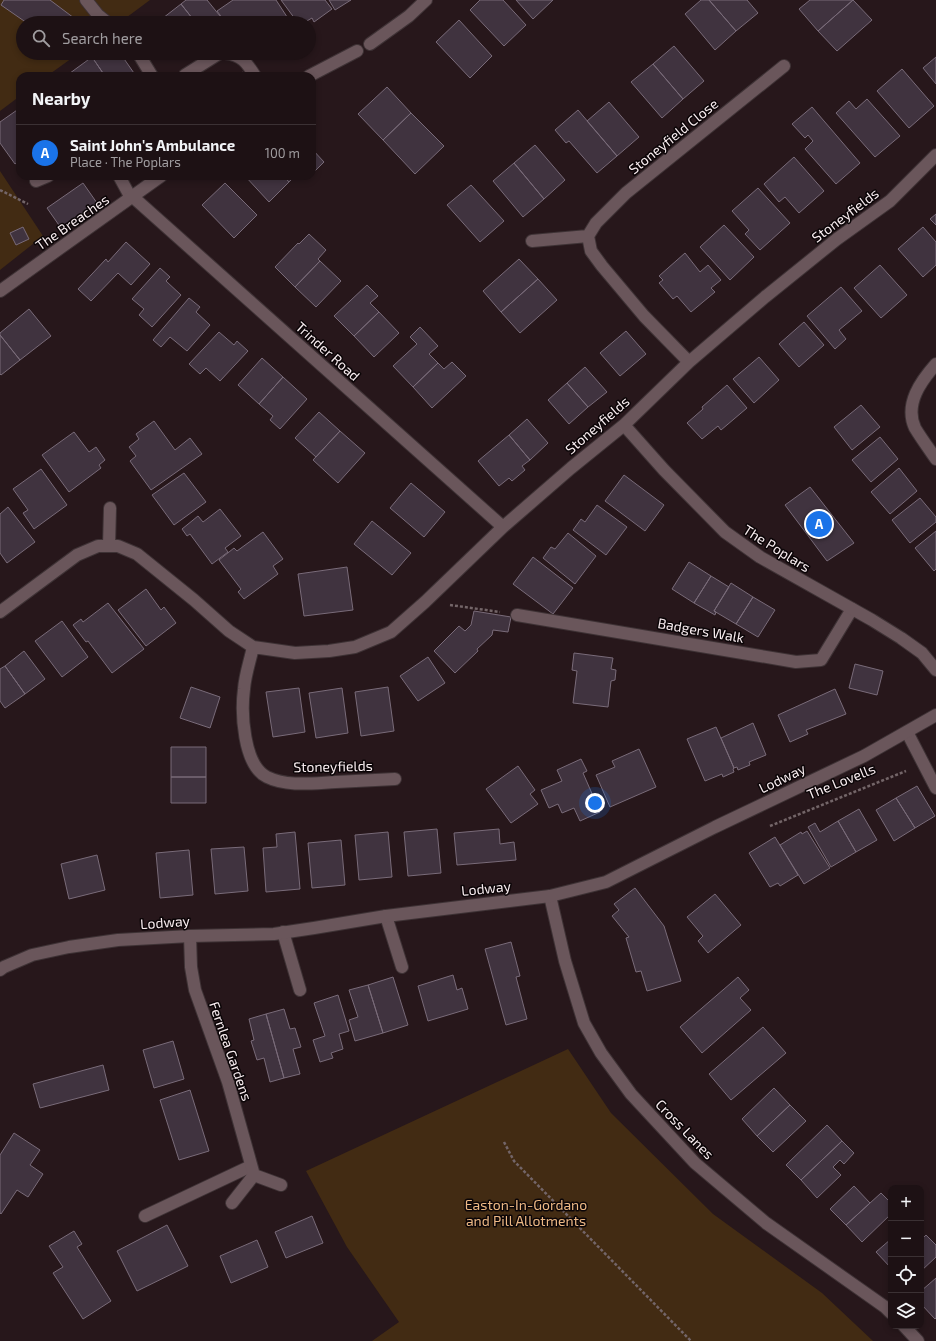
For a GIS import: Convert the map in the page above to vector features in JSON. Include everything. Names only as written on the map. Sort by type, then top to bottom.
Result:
[{"type":"street","points":[[86,0],[99,16]]},
{"type":"street","points":[[370,44],[409,16],[426,0]]},
{"type":"street","points":[[316,72],[357,51]]},
{"type":"street","points":[[142,60],[150,72]]},
{"type":"street","points":[[190,72],[209,60]]},
{"type":"street","points":[[243,60],[252,72]]},
{"type":"street","name":"Stoneyfield Close","points":[[588,236],[596,223],[626,193],[784,66]]},
{"type":"street","name":"Stoneyfields","points":[[0,612],[77,556],[98,546],[118,546],[137,554],[194,600],[229,631],[253,647],[295,653],[329,651],[355,646],[390,632],[425,602],[503,527],[571,468],[624,425],[689,362],[765,297],[837,239],[890,200],[936,155]]},
{"type":"street","name":"Trinder Road","points":[[121,180],[132,198],[503,527]]},
{"type":"street","name":"The Breaches","points":[[0,291],[156,180]]},
{"type":"street","points":[[532,241],[588,236],[591,251],[602,266],[644,316],[689,362]]},
{"type":"street","points":[[936,364],[924,378],[914,395],[911,411],[915,427],[936,458]]},
{"type":"street","name":"The Poplars","points":[[624,425],[664,470],[725,532],[760,558],[901,638],[922,653],[936,670]]},
{"type":"street","points":[[109,546],[110,508]]},
{"type":"street","name":"Badgers Walk","points":[[517,615],[796,662],[821,660],[852,609]]},
{"type":"street","name":"Stoneyfields","points":[[253,647],[244,689],[243,720],[246,745],[254,764],[266,776],[282,782],[308,783],[395,780]]},
{"type":"street","name":"Lodway","points":[[1,968],[32,955],[69,947],[118,940],[283,932],[386,916],[550,896],[606,882],[715,827],[864,756],[936,715]]},
{"type":"street","points":[[907,732],[936,788]]},
{"type":"street","name":"Cross Lanes","points":[[550,896],[565,961],[584,1023],[601,1053],[631,1094],[695,1163],[766,1223],[888,1310]]},
{"type":"street","points":[[386,916],[402,967]]},
{"type":"street","points":[[283,932],[300,990]]},
{"type":"street","name":"Fernlea Gardens","points":[[190,936],[191,967],[195,990],[228,1082],[253,1171]]},
{"type":"street","points":[[232,1203],[253,1171]]},
{"type":"street","points":[[145,1216],[253,1171],[281,1185]]},
{"type":"street","points":[[907,1329],[918,1341]]},
{"type":"path","points":[[0,190],[28,204]]},
{"type":"path","points":[[425,602],[517,615]]},
{"type":"path","name":"The Lovells","points":[[770,826],[923,764]]},
{"type":"path","points":[[504,1142],[514,1161],[691,1341]]},
{"type":"green space","points":[[0,0],[150,0],[128,16],[16,16],[16,60],[69,60],[53,72],[16,72],[16,99],[0,111]]},
{"type":"green space","points":[[0,171],[43,236],[0,270]]},
{"type":"green space","name":"Easton-In-Gordano and Pill Allotments","points":[[568,1049],[611,1113],[713,1214],[822,1293],[873,1341],[372,1341],[399,1322],[347,1247],[306,1171]]},
{"type":"building","points":[[4,0],[50,0],[71,16],[17,16],[1,5]]},
{"type":"building","points":[[186,0],[207,0],[220,16],[190,16],[181,4]]},
{"type":"building","points":[[233,0],[276,0],[286,16],[221,16],[217,11]]},
{"type":"building","points":[[281,0],[325,0],[332,9],[316,21],[316,16],[293,16]]},
{"type":"building","points":[[329,0],[351,0],[335,10]]},
{"type":"building","points":[[480,0],[503,0],[526,25],[504,46],[470,10]]},
{"type":"building","points":[[516,0],[553,0],[533,19]]},
{"type":"building","points":[[701,0],[709,0],[736,31],[715,50],[685,14]]},
{"type":"building","points":[[709,0],[747,0],[758,13],[736,31]]},
{"type":"building","points":[[810,0],[853,0],[818,31],[799,9]]},
{"type":"building","points":[[853,0],[872,20],[837,51],[818,31]]},
{"type":"building","points":[[181,4],[190,16],[166,16]]},
{"type":"building","points":[[459,20],[492,56],[470,78],[436,42]]},
{"type":"building","points":[[674,46],[704,81],[683,99],[653,64]]},
{"type":"building","points":[[936,57],[936,84],[923,68]]},
{"type":"building","points":[[88,60],[94,60],[102,72],[71,72]]},
{"type":"building","points":[[94,60],[125,60],[133,72],[102,72]]},
{"type":"building","points":[[653,64],[683,99],[662,118],[631,82]]},
{"type":"building","points":[[902,69],[934,106],[909,128],[877,91]]},
{"type":"building","points":[[387,87],[411,113],[383,140],[358,114]]},
{"type":"building","points":[[867,99],[900,136],[875,157],[836,113],[849,101],[856,109]]},
{"type":"building","points":[[609,102],[639,137],[617,156],[587,121]]},
{"type":"building","points":[[812,107],[860,163],[836,184],[805,149],[813,141],[808,135],[805,138],[792,124]]},
{"type":"building","points":[[578,110],[617,156],[597,173],[569,141],[566,143],[555,130]]},
{"type":"building","points":[[16,111],[15,164],[0,143],[0,122]]},
{"type":"building","points":[[411,113],[444,146],[415,174],[383,140]]},
{"type":"building","points":[[535,145],[565,180],[544,199],[514,163]]},
{"type":"building","points":[[316,153],[324,162],[316,170]]},
{"type":"building","points":[[794,157],[824,191],[799,213],[785,197],[779,202],[764,184]]},
{"type":"building","points":[[514,163],[544,199],[523,217],[493,181]]},
{"type":"building","points":[[249,180],[287,180],[289,182],[269,202]]},
{"type":"building","points":[[83,183],[97,203],[61,228],[47,208]]},
{"type":"building","points":[[225,183],[257,215],[234,238],[202,205]]},
{"type":"building","points":[[471,185],[504,221],[480,242],[447,205]]},
{"type":"building","points":[[758,188],[790,223],[760,250],[745,234],[749,230],[732,211]]},
{"type":"building","points":[[936,214],[936,225],[930,219]]},
{"type":"building","points":[[724,225],[754,257],[730,280],[700,247]]},
{"type":"building","points":[[23,227],[29,239],[16,245],[10,233]]},
{"type":"building","points":[[923,227],[936,242],[936,265],[923,277],[898,249]]},
{"type":"building","points":[[309,234],[326,250],[318,259],[320,261],[295,287],[275,267],[298,243],[299,244]]},
{"type":"building","points":[[126,242],[150,264],[131,285],[118,273],[91,301],[78,289],[106,259],[108,262]]},
{"type":"building","points":[[685,253],[700,272],[708,265],[721,280],[711,288],[715,292],[691,312],[677,296],[673,299],[659,283],[663,280],[659,276]]},
{"type":"building","points":[[519,259],[538,279],[501,312],[483,291]]},
{"type":"building","points":[[320,261],[341,281],[316,307],[295,287]]},
{"type":"building","points":[[880,265],[907,295],[881,318],[854,288]]},
{"type":"building","points":[[160,268],[170,277],[166,281],[181,295],[152,327],[139,315],[144,309],[132,299]]},
{"type":"building","points":[[538,279],[557,300],[520,333],[501,312]]},
{"type":"building","points":[[367,285],[378,296],[370,303],[379,312],[354,336],[334,316]]},
{"type":"building","points":[[841,287],[862,311],[839,330],[846,339],[835,349],[807,316]]},
{"type":"building","points":[[189,298],[200,307],[196,312],[210,325],[187,351],[170,337],[161,347],[153,340]]},
{"type":"building","points":[[29,309],[51,336],[20,360],[0,333]]},
{"type":"building","points":[[379,312],[399,333],[374,357],[354,336]]},
{"type":"building","points":[[804,322],[824,345],[799,367],[779,344]]},
{"type":"building","points":[[420,327],[438,346],[429,354],[438,363],[413,387],[393,366],[417,344],[410,337]]},
{"type":"building","points":[[626,331],[646,354],[620,376],[600,353]]},
{"type":"building","points":[[219,332],[234,345],[237,341],[248,351],[220,381],[206,368],[200,374],[189,364]]},
{"type":"building","points":[[0,335],[20,360],[1,375],[0,374]]},
{"type":"building","points":[[759,357],[779,380],[754,403],[733,379]]},
{"type":"building","points":[[262,358],[283,377],[259,404],[238,385]]},
{"type":"building","points":[[452,362],[466,376],[432,408],[413,387],[438,363],[444,369]]},
{"type":"building","points":[[585,367],[607,392],[588,407],[567,383]]},
{"type":"building","points":[[283,377],[307,399],[280,429],[270,420],[273,416],[259,404]]},
{"type":"building","points":[[567,383],[588,407],[569,424],[548,400]]},
{"type":"building","points":[[727,385],[747,408],[721,430],[718,426],[702,439],[687,423],[703,409],[702,407]]},
{"type":"building","points":[[861,405],[880,427],[852,450],[834,427]]},
{"type":"building","points":[[319,412],[340,431],[316,457],[295,438]]},
{"type":"building","points":[[527,419],[548,443],[530,460],[509,435]]},
{"type":"building","points":[[154,421],[175,450],[190,438],[202,454],[151,490],[130,461],[136,456],[129,447],[139,439],[136,434]]},
{"type":"building","points":[[340,431],[365,453],[338,483],[313,460]]},
{"type":"building","points":[[74,432],[89,452],[96,447],[105,460],[99,465],[101,468],[69,492],[42,455]]},
{"type":"building","points":[[509,435],[530,460],[522,466],[525,470],[512,481],[509,478],[499,486],[478,461]]},
{"type":"building","points":[[880,437],[898,459],[871,482],[852,460]]},
{"type":"building","points":[[899,468],[917,491],[890,514],[871,492]]},
{"type":"building","points":[[41,469],[67,505],[34,529],[23,513],[28,510],[13,489]]},
{"type":"building","points":[[184,473],[206,502],[174,525],[152,495]]},
{"type":"building","points":[[624,475],[664,505],[645,531],[605,501]]},
{"type":"building","points":[[411,483],[445,512],[424,537],[390,508]]},
{"type":"building","points":[[810,487],[854,543],[827,561],[785,505]]},
{"type":"building","points":[[920,498],[936,517],[936,522],[910,543],[892,520]]},
{"type":"building","points":[[597,505],[627,527],[606,555],[573,530],[581,519],[585,522]]},
{"type":"building","points":[[8,507],[35,542],[7,563],[0,553],[0,514]]},
{"type":"building","points":[[220,509],[241,536],[225,548],[228,552],[212,564],[190,534],[187,536],[182,529],[198,516],[203,522]]},
{"type":"building","points":[[372,521],[411,553],[392,575],[354,544]]},
{"type":"building","points":[[936,531],[936,569],[934,571],[915,548]]},
{"type":"building","points":[[263,532],[283,559],[273,566],[278,574],[244,599],[238,592],[241,589],[219,560],[234,548],[237,551]]},
{"type":"building","points":[[568,533],[596,556],[575,584],[543,558],[551,547],[555,549]]},
{"type":"building","points":[[533,557],[573,588],[553,614],[513,584]]},
{"type":"building","points":[[689,562],[711,576],[694,603],[672,589]]},
{"type":"building","points":[[347,567],[353,610],[304,616],[298,574]]},
{"type":"building","points":[[711,576],[729,587],[714,611],[716,612],[715,615],[694,603]]},
{"type":"building","points":[[731,583],[753,597],[736,624],[714,611]]},
{"type":"building","points":[[146,589],[161,610],[164,607],[176,623],[146,646],[118,610]]},
{"type":"building","points":[[753,597],[775,610],[758,637],[736,624]]},
{"type":"building","points":[[108,603],[144,649],[112,673],[88,641],[86,642],[73,625],[81,619],[83,622]]},
{"type":"building","points":[[474,611],[511,617],[508,632],[493,630],[492,635],[477,649],[478,651],[455,673],[434,651],[459,626],[465,631],[471,625]]},
{"type":"building","points":[[62,621],[88,657],[62,677],[35,641]]},
{"type":"building","points":[[24,651],[45,679],[25,694],[5,666]]},
{"type":"building","points":[[574,653],[613,658],[611,669],[616,670],[615,680],[611,681],[608,707],[573,703],[577,671],[572,670]]},
{"type":"building","points":[[428,657],[445,683],[418,701],[400,676]]},
{"type":"building","points":[[855,664],[883,671],[877,695],[849,688]]},
{"type":"building","points":[[5,666],[25,694],[5,708],[0,701],[0,669]]},
{"type":"building","points":[[191,687],[220,697],[210,728],[180,718]]},
{"type":"building","points":[[388,687],[394,731],[361,736],[355,692]]},
{"type":"building","points":[[299,688],[305,732],[273,737],[266,692]]},
{"type":"building","points":[[342,688],[348,733],[316,738],[309,693]]},
{"type":"building","points":[[835,689],[846,714],[806,730],[808,734],[790,742],[778,715]]},
{"type":"building","points":[[753,723],[766,755],[749,762],[750,765],[738,770],[737,767],[734,768],[721,738]]},
{"type":"building","points":[[716,727],[734,768],[734,772],[723,777],[722,774],[705,781],[687,739]]},
{"type":"building","points":[[171,747],[206,747],[206,777],[171,777]]},
{"type":"building","points":[[639,749],[656,787],[610,807],[596,775],[615,767],[612,761]]},
{"type":"building","points":[[581,759],[587,771],[583,773],[600,812],[580,821],[574,808],[562,813],[558,804],[549,808],[541,790],[562,781],[557,770]]},
{"type":"building","points":[[518,766],[535,790],[530,794],[538,804],[511,823],[486,789]]},
{"type":"building","points":[[171,777],[206,777],[206,803],[171,803]]},
{"type":"building","points":[[917,786],[935,816],[915,828],[896,798]]},
{"type":"building","points":[[896,798],[915,828],[894,841],[876,810]]},
{"type":"building","points":[[859,809],[877,840],[856,852],[838,821]]},
{"type":"building","points":[[838,821],[856,852],[831,867],[808,827],[815,823],[820,832]]},
{"type":"building","points":[[437,829],[441,873],[408,876],[404,832]]},
{"type":"building","points":[[499,829],[500,844],[514,842],[516,860],[457,865],[454,833]]},
{"type":"building","points":[[807,831],[830,868],[804,884],[780,845],[801,832],[802,834]]},
{"type":"building","points":[[295,832],[300,889],[266,892],[263,848],[277,847],[276,834]]},
{"type":"building","points":[[388,832],[392,877],[359,880],[355,835]]},
{"type":"building","points":[[775,837],[798,875],[780,886],[778,883],[770,887],[749,853]]},
{"type":"building","points":[[341,840],[345,885],[312,888],[308,843]]},
{"type":"building","points":[[244,847],[248,891],[215,894],[211,849]]},
{"type":"building","points":[[189,850],[193,895],[160,898],[156,853]]},
{"type":"building","points":[[97,855],[105,890],[69,899],[61,864]]},
{"type":"building","points":[[635,888],[664,926],[681,981],[647,991],[641,971],[636,972],[626,938],[629,937],[612,916],[619,910],[614,904]]},
{"type":"building","points":[[715,894],[741,925],[708,953],[698,941],[703,936],[687,917]]},
{"type":"building","points":[[511,942],[520,976],[516,977],[527,1019],[506,1025],[485,949]]},
{"type":"building","points":[[453,975],[457,990],[462,988],[468,1009],[428,1021],[418,986]]},
{"type":"building","points":[[393,977],[408,1025],[383,1033],[368,985]]},
{"type":"building","points":[[738,977],[749,990],[740,998],[751,1010],[702,1053],[680,1027]]},
{"type":"building","points":[[368,985],[383,1033],[355,1041],[349,1020],[358,1017],[349,990]]},
{"type":"building","points":[[338,995],[349,1031],[339,1034],[343,1049],[331,1053],[333,1058],[320,1062],[313,1040],[325,1036],[314,1003]]},
{"type":"building","points":[[284,1009],[290,1029],[295,1028],[301,1047],[293,1049],[300,1074],[284,1078],[266,1014]]},
{"type":"building","points":[[266,1014],[284,1078],[270,1082],[264,1058],[257,1060],[251,1041],[254,1040],[249,1019]]},
{"type":"building","points":[[763,1027],[786,1053],[731,1100],[709,1074]]},
{"type":"building","points":[[173,1041],[184,1079],[154,1088],[143,1050]]},
{"type":"building","points":[[103,1065],[109,1090],[40,1108],[33,1084]]},
{"type":"building","points":[[774,1088],[790,1105],[757,1136],[742,1119]]},
{"type":"building","points":[[190,1090],[209,1151],[179,1160],[160,1100]]},
{"type":"building","points":[[790,1105],[806,1121],[773,1152],[757,1136]]},
{"type":"building","points":[[827,1125],[842,1141],[801,1180],[786,1165]]},
{"type":"building","points":[[14,1133],[40,1150],[30,1165],[43,1174],[28,1197],[17,1190],[1,1214],[0,1155]]},
{"type":"building","points":[[842,1141],[854,1153],[844,1164],[840,1160],[833,1167],[841,1175],[817,1198],[801,1180]]},
{"type":"building","points":[[854,1186],[870,1203],[846,1225],[830,1209]]},
{"type":"building","points":[[881,1193],[888,1200],[888,1217],[862,1242],[846,1225]]},
{"type":"building","points":[[312,1216],[323,1243],[286,1258],[275,1232]]},
{"type":"building","points":[[167,1225],[188,1266],[137,1291],[117,1251]]},
{"type":"building","points":[[74,1231],[82,1244],[77,1247],[111,1301],[83,1319],[53,1273],[63,1267],[49,1246]]},
{"type":"building","points":[[926,1235],[936,1245],[936,1257],[924,1268],[924,1257],[924,1237]]},
{"type":"building","points":[[257,1240],[268,1267],[231,1283],[220,1256]]},
{"type":"building","points":[[888,1242],[888,1265],[876,1252]]},
{"type":"building","points":[[936,1278],[935,1319],[924,1307],[924,1288]]},
{"type":"place","name":"Saint John's Ambulance","points":[[819,524]]}]
